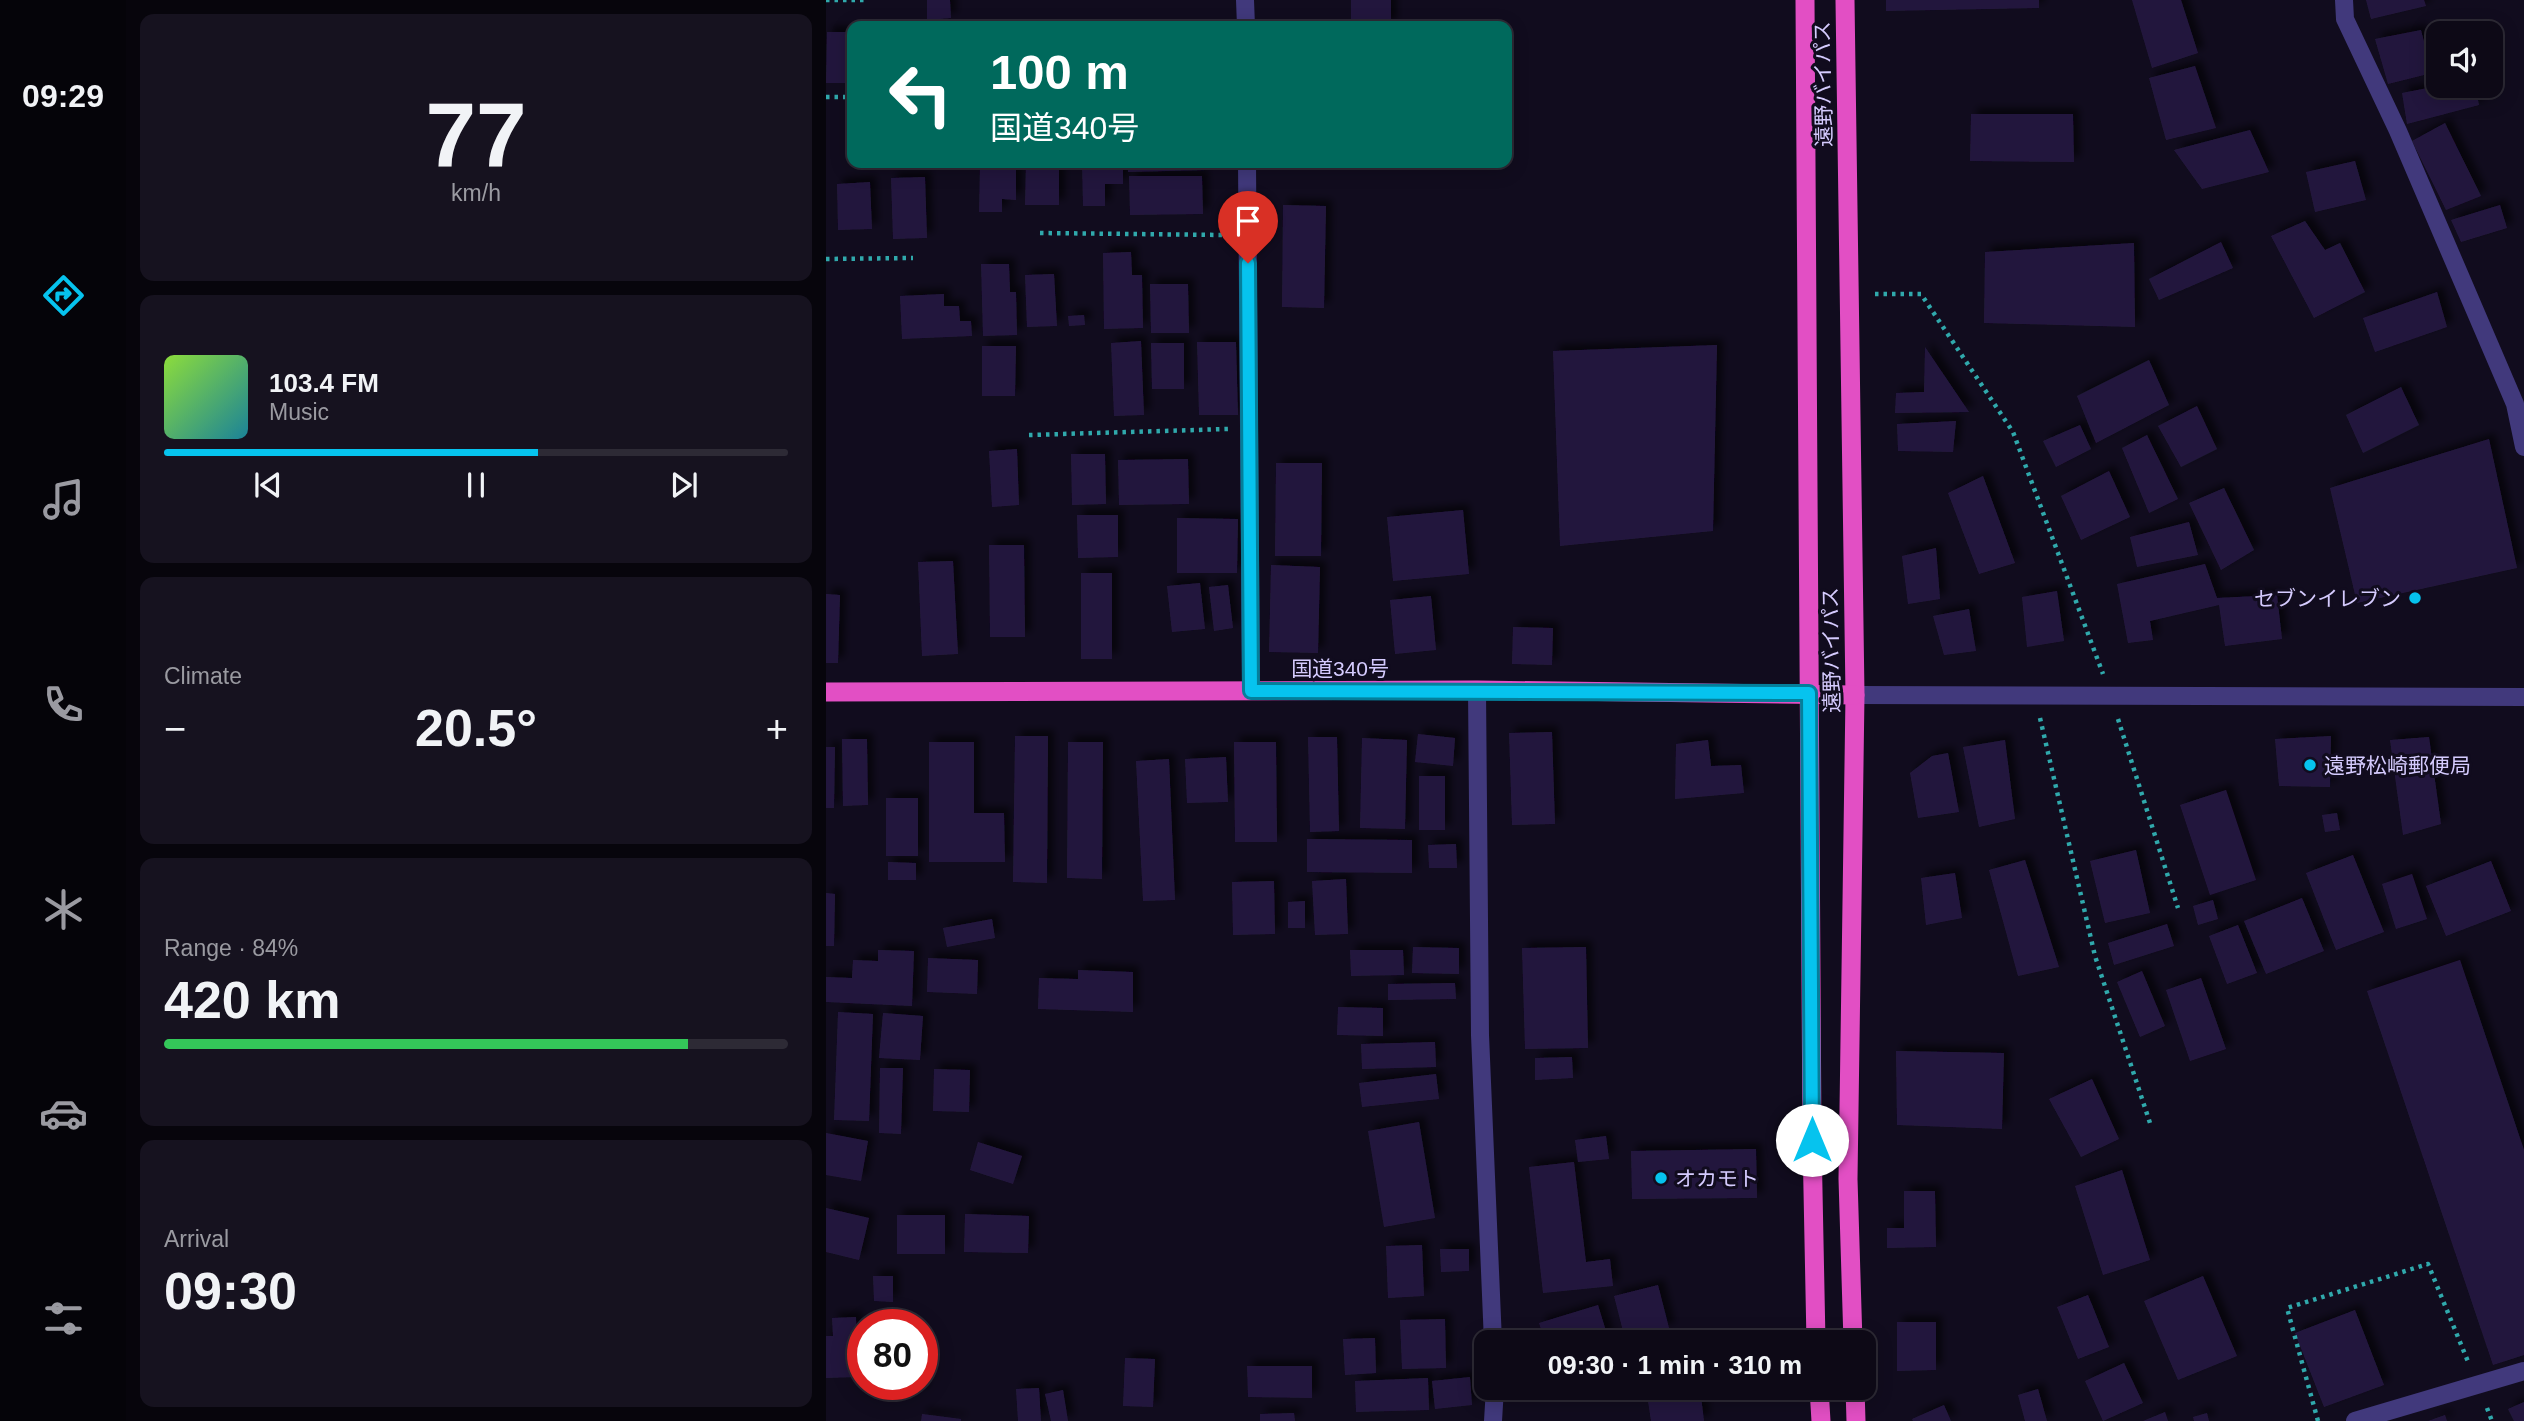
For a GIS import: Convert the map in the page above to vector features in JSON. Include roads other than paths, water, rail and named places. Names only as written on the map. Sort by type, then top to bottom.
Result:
[{"type":"highway","name":"遠野バイパス","points":[[1805,0],[1812,1126],[1816,1330]]},
{"type":"highway","name":"遠野バイパス","points":[[1845,0],[1855,695],[1848,1179],[1853,1330]]},
{"type":"highway","name":"国道340号","points":[[826,692],[1477,690],[1855,695]]},
{"type":"highway","points":[[1820,1400],[1821,1421]]},
{"type":"highway","points":[[1855,1400],[1856,1421]]},
{"type":"street","points":[[1245,0],[1246,21]]},
{"type":"street","points":[[2344,0],[2345,19],[2398,131],[2515,404],[2524,447]]},
{"type":"street","points":[[1247,168],[1251,691]]},
{"type":"street","points":[[1477,690],[1480,1035],[1492,1330]]},
{"type":"street","points":[[1855,695],[2524,696]]},
{"type":"street","points":[[2355,1421],[2524,1371]]},
{"type":"street","points":[[1493,1421],[1494,1400]]},
{"type":"place","name":"セブンイレブン","points":[[2415,598]]},
{"type":"place","name":"遠野松崎郵便局","points":[[2310,765]]},
{"type":"place","name":"オカモト","points":[[1661,1178]]}]
